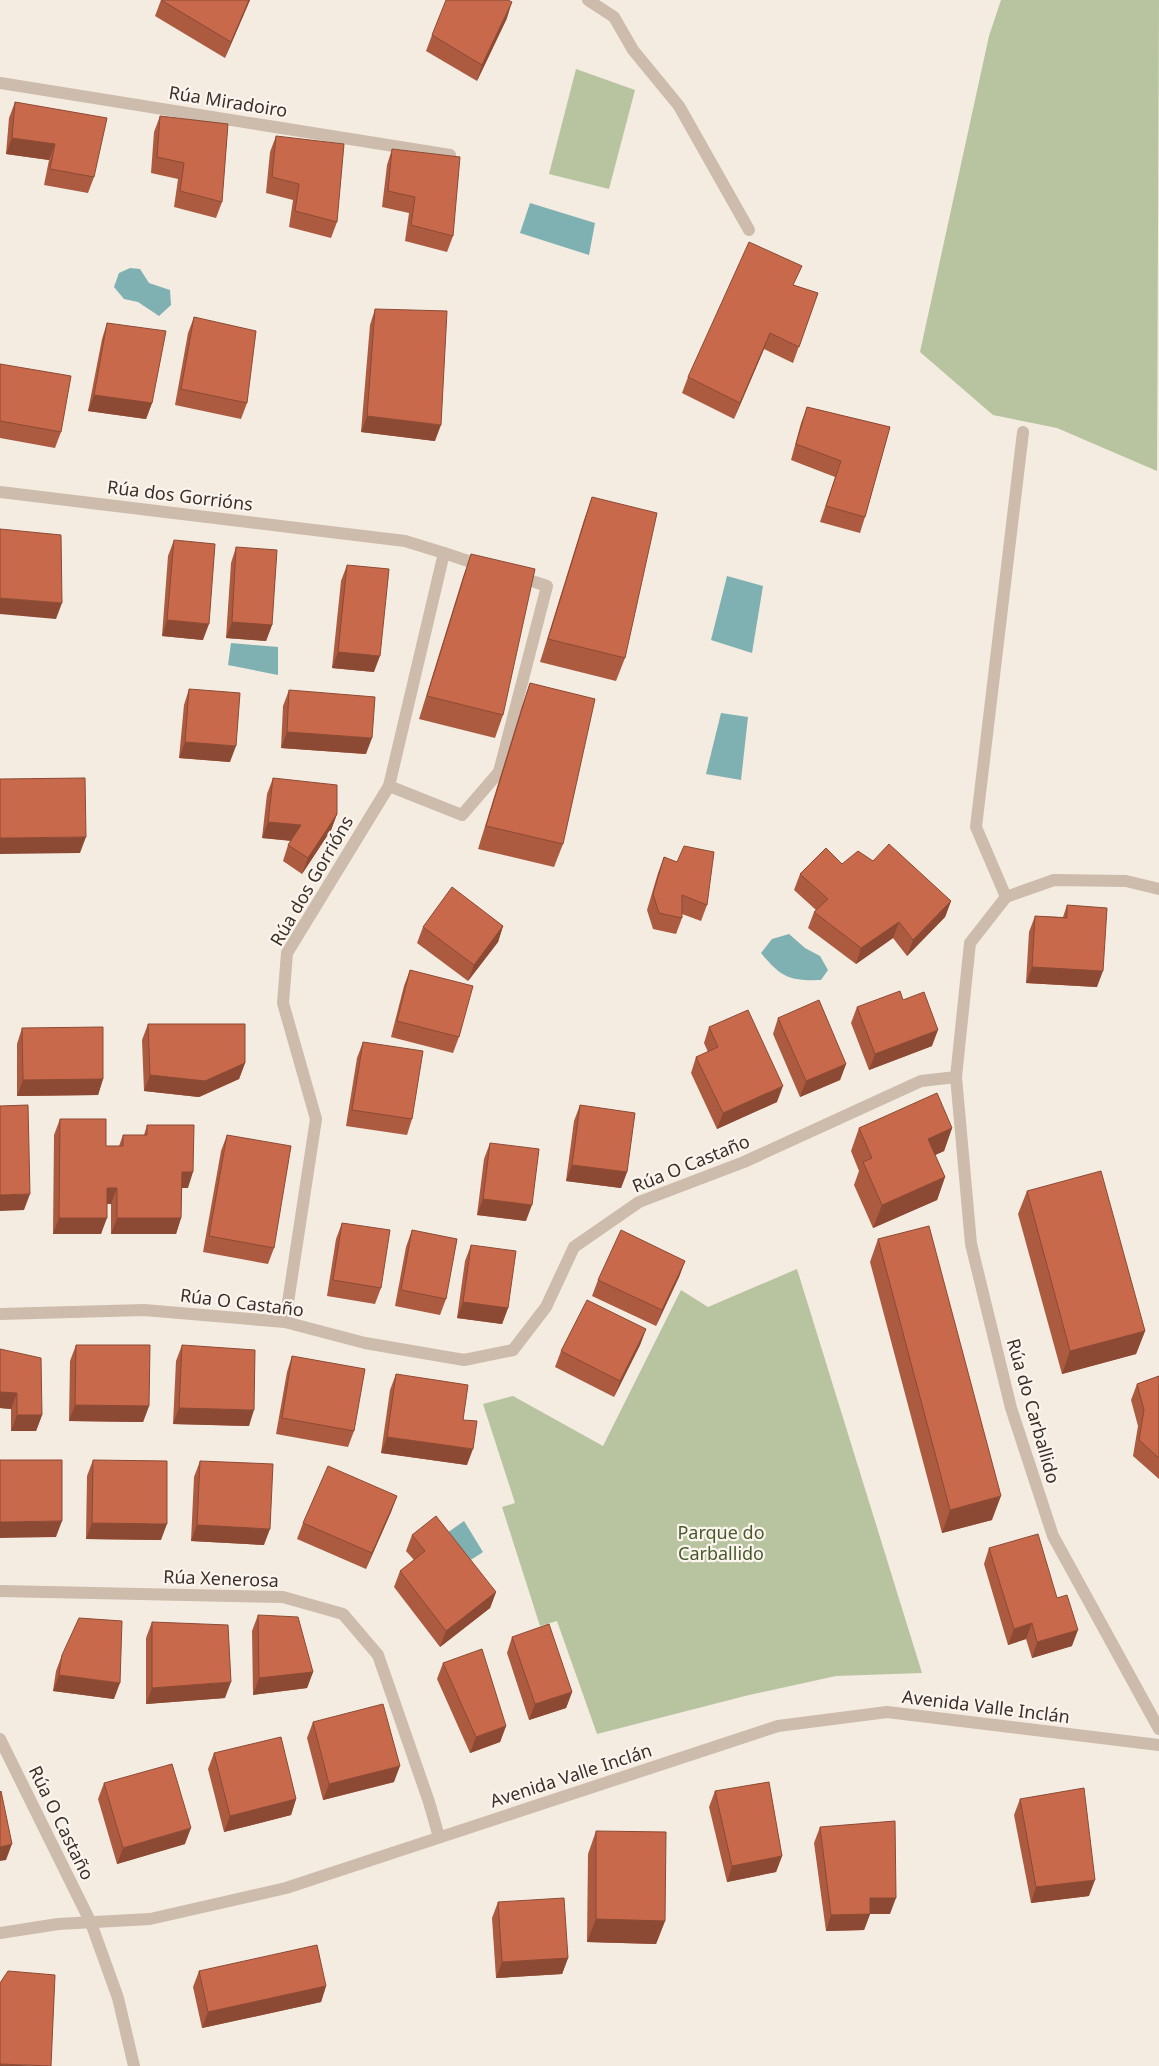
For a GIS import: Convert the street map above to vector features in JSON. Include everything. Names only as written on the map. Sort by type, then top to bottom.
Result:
[{"type":"street","points":[[588,0],[614,17],[633,50],[680,106],[749,230]]},
{"type":"street","name":"Rúa Miradoiro","points":[[0,83],[450,155]]},
{"type":"street","points":[[1006,897],[976,827],[1023,432]]},
{"type":"street","name":"Rúa dos Gorrións","points":[[0,492],[405,541],[547,586],[499,772],[462,815],[389,786]]},
{"type":"street","name":"Rúa dos Gorrións","points":[[285,1322],[316,1120],[283,1003],[287,952],[389,786],[444,553]]},
{"type":"street","points":[[956,1077],[970,943],[1006,897],[1054,880],[1126,881],[1159,889]]},
{"type":"street","name":"Rúa O Castaño","points":[[0,1314],[144,1310],[285,1322],[365,1343],[464,1360],[513,1350],[546,1307],[574,1247],[639,1202],[744,1162],[921,1081],[956,1077]]},
{"type":"street","name":"Rúa do Carballido","points":[[956,1077],[971,1244],[1010,1408],[1053,1536],[1159,1728]]},
{"type":"street","name":"Rúa Xenerosa","points":[[0,1592],[284,1597],[343,1614],[378,1655],[429,1802],[439,1837]]},
{"type":"street","name":"Avenida Valle Inclán","points":[[0,1933],[58,1924],[150,1918],[286,1888],[778,1726],[877,1713],[909,1714],[1159,1746]]},
{"type":"street","name":"Rúa O Castaño","points":[[0,1738],[91,1923],[118,1998],[134,2066]]},
{"type":"green space","points":[[1001,0],[1159,0],[1157,471],[1057,428],[993,415],[920,352],[989,36]]},
{"type":"green space","points":[[576,69],[635,90],[609,189],[549,174]]},
{"type":"green space","name":"Parque do Carballido","points":[[797,1269],[922,1673],[836,1676],[749,1695],[597,1734],[557,1621],[540,1626],[502,1507],[515,1503],[483,1404],[513,1396],[603,1446],[681,1290],[708,1307]]},
{"type":"water","points":[[530,203],[595,223],[589,255],[520,233]]},
{"type":"water","points":[[130,268],[140,269],[149,283],[170,290],[171,305],[159,316],[138,302],[124,299],[114,287],[119,273]]},
{"type":"water","points":[[727,576],[763,586],[752,653],[711,640]]},
{"type":"water","points":[[231,643],[278,647],[278,675],[228,665]]},
{"type":"water","points":[[721,713],[748,717],[741,780],[706,774]]},
{"type":"water","points":[[789,934],[805,948],[820,956],[828,970],[821,980],[801,980],[786,976],[774,967],[761,953],[772,939]]},
{"type":"water","points":[[464,1521],[483,1552],[466,1563],[447,1533]]},
{"type":"building","points":[[161,0],[249,0],[231,42]]},
{"type":"building","points":[[446,0],[508,0],[512,2],[482,65],[432,35]]},
{"type":"building","points":[[15,102],[107,118],[94,177],[50,169],[55,144],[12,138]]},
{"type":"building","points":[[160,116],[228,124],[222,202],[180,191],[184,163],[157,157]]},
{"type":"building","points":[[276,136],[344,144],[337,222],[295,211],[299,184],[272,177]]},
{"type":"building","points":[[392,149],[460,157],[453,236],[411,225],[415,197],[388,191]]},
{"type":"building","points":[[749,242],[802,266],[793,285],[818,293],[799,347],[770,333],[740,403],[688,377]]},
{"type":"building","points":[[375,309],[447,311],[441,425],[367,416]]},
{"type":"building","points":[[194,317],[256,331],[247,403],[181,389]]},
{"type":"building","points":[[107,323],[166,331],[152,403],[94,395]]},
{"type":"building","points":[[0,364],[71,376],[61,432],[0,421]]},
{"type":"building","points":[[807,407],[890,427],[865,517],[826,506],[841,461],[796,444]]},
{"type":"building","points":[[592,497],[657,513],[625,658],[548,639]]},
{"type":"building","points":[[0,529],[61,535],[62,603],[0,598]]},
{"type":"building","points":[[174,540],[215,544],[209,624],[167,620]]},
{"type":"building","points":[[236,547],[277,550],[272,625],[232,622]]},
{"type":"building","points":[[471,554],[535,569],[503,715],[427,696]]},
{"type":"building","points":[[347,565],[389,569],[380,656],[338,652]]},
{"type":"building","points":[[530,683],[595,699],[563,844],[486,826]]},
{"type":"building","points":[[189,689],[240,693],[236,746],[185,742]]},
{"type":"building","points":[[289,690],[375,697],[372,738],[287,732]]},
{"type":"building","points":[[85,778],[86,837],[0,838],[0,779]]},
{"type":"building","points":[[273,778],[337,785],[337,814],[308,858],[288,845],[301,825],[268,822]]},
{"type":"building","points":[[889,844],[951,901],[913,940],[899,922],[861,948],[814,912],[828,899],[800,874],[826,848],[842,864],[858,851],[873,861]]},
{"type":"building","points":[[684,846],[714,852],[707,905],[682,895],[682,918],[659,913],[653,894],[664,857],[677,862]]},
{"type":"building","points":[[452,887],[503,926],[474,965],[423,927]]},
{"type":"building","points":[[1067,905],[1107,908],[1103,971],[1032,967],[1035,916],[1067,918]]},
{"type":"building","points":[[410,970],[473,986],[459,1037],[397,1021]]},
{"type":"building","points":[[900,991],[903,1000],[924,992],[938,1030],[875,1054],[857,1007]]},
{"type":"building","points":[[819,1000],[846,1064],[806,1081],[778,1018]]},
{"type":"building","points":[[748,1010],[783,1086],[723,1113],[696,1057],[718,1047],[709,1027]]},
{"type":"building","points":[[148,1024],[245,1024],[245,1063],[205,1081],[150,1075]]},
{"type":"building","points":[[103,1027],[103,1079],[23,1080],[22,1028]]},
{"type":"building","points":[[363,1042],[423,1051],[412,1119],[352,1110]]},
{"type":"building","points":[[937,1093],[952,1128],[928,1139],[945,1177],[882,1205],[863,1162],[872,1158],[859,1128]]},
{"type":"building","points":[[28,1105],[30,1194],[0,1195],[0,1106]]},
{"type":"building","points":[[580,1105],[635,1113],[627,1172],[572,1165]]},
{"type":"building","points":[[60,1119],[106,1119],[106,1146],[123,1146],[123,1135],[147,1135],[147,1125],[194,1125],[193,1172],[182,1172],[181,1218],[117,1218],[117,1188],[107,1188],[107,1218],[59,1218]]},
{"type":"building","points":[[227,1135],[291,1146],[274,1248],[209,1236]]},
{"type":"building","points":[[490,1143],[539,1149],[532,1205],[483,1199]]},
{"type":"building","points":[[1101,1171],[1145,1331],[1070,1351],[1027,1191]]},
{"type":"building","points":[[342,1223],[390,1230],[381,1288],[333,1280]]},
{"type":"building","points":[[929,1226],[1001,1496],[950,1510],[878,1239]]},
{"type":"building","points":[[412,1230],[457,1239],[446,1299],[401,1290]]},
{"type":"building","points":[[621,1230],[685,1261],[662,1310],[598,1280]]},
{"type":"building","points":[[471,1245],[516,1251],[508,1308],[463,1302]]},
{"type":"building","points":[[587,1300],[646,1329],[620,1381],[561,1351]]},
{"type":"building","points":[[76,1345],[150,1345],[149,1406],[75,1405]]},
{"type":"building","points":[[182,1345],[255,1350],[254,1410],[179,1408]]},
{"type":"building","points":[[0,1349],[41,1358],[42,1415],[17,1415],[17,1393],[0,1392]]},
{"type":"building","points":[[292,1356],[365,1369],[354,1431],[282,1418]]},
{"type":"building","points":[[396,1374],[468,1385],[463,1420],[477,1421],[473,1449],[387,1437]]},
{"type":"building","points":[[1159,1376],[1159,1458],[1139,1440],[1144,1410],[1137,1384]]},
{"type":"building","points":[[0,1460],[62,1460],[62,1521],[0,1522]]},
{"type":"building","points":[[93,1460],[167,1461],[167,1524],[92,1523]]},
{"type":"building","points":[[200,1461],[273,1464],[270,1529],[197,1525]]},
{"type":"building","points":[[328,1466],[397,1496],[372,1553],[303,1523]]},
{"type":"building","points":[[436,1516],[496,1592],[446,1631],[400,1571],[425,1551],[412,1535]]},
{"type":"building","points":[[1038,1534],[1057,1598],[1067,1595],[1078,1630],[1037,1642],[1032,1623],[1014,1629],[989,1548]]},
{"type":"building","points":[[258,1615],[298,1617],[313,1672],[259,1678]]},
{"type":"building","points":[[79,1618],[122,1621],[120,1683],[59,1675],[62,1655]]},
{"type":"building","points":[[152,1622],[228,1625],[231,1682],[152,1688]]},
{"type":"building","points":[[549,1624],[572,1692],[535,1704],[512,1637]]},
{"type":"building","points":[[482,1649],[506,1726],[476,1737],[443,1663]]},
{"type":"building","points":[[383,1704],[400,1766],[329,1784],[313,1722]]},
{"type":"building","points":[[281,1737],[296,1799],[230,1816],[214,1753]]},
{"type":"building","points":[[172,1764],[191,1828],[123,1848],[104,1783]]},
{"type":"building","points":[[769,1782],[782,1856],[732,1866],[715,1791]]},
{"type":"building","points":[[1084,1788],[1095,1880],[1036,1887],[1020,1799]]},
{"type":"building","points":[[0,1792],[12,1844],[0,1847]]},
{"type":"building","points":[[895,1821],[896,1898],[870,1898],[870,1914],[831,1915],[820,1827]]},
{"type":"building","points":[[596,1831],[666,1832],[665,1921],[596,1919]]},
{"type":"building","points":[[564,1898],[568,1958],[502,1962],[498,1902]]},
{"type":"building","points":[[317,1945],[326,1986],[208,2012],[199,1971]]},
{"type":"building","points":[[8,1971],[55,1975],[51,2066],[0,2064],[0,1983]]}]
